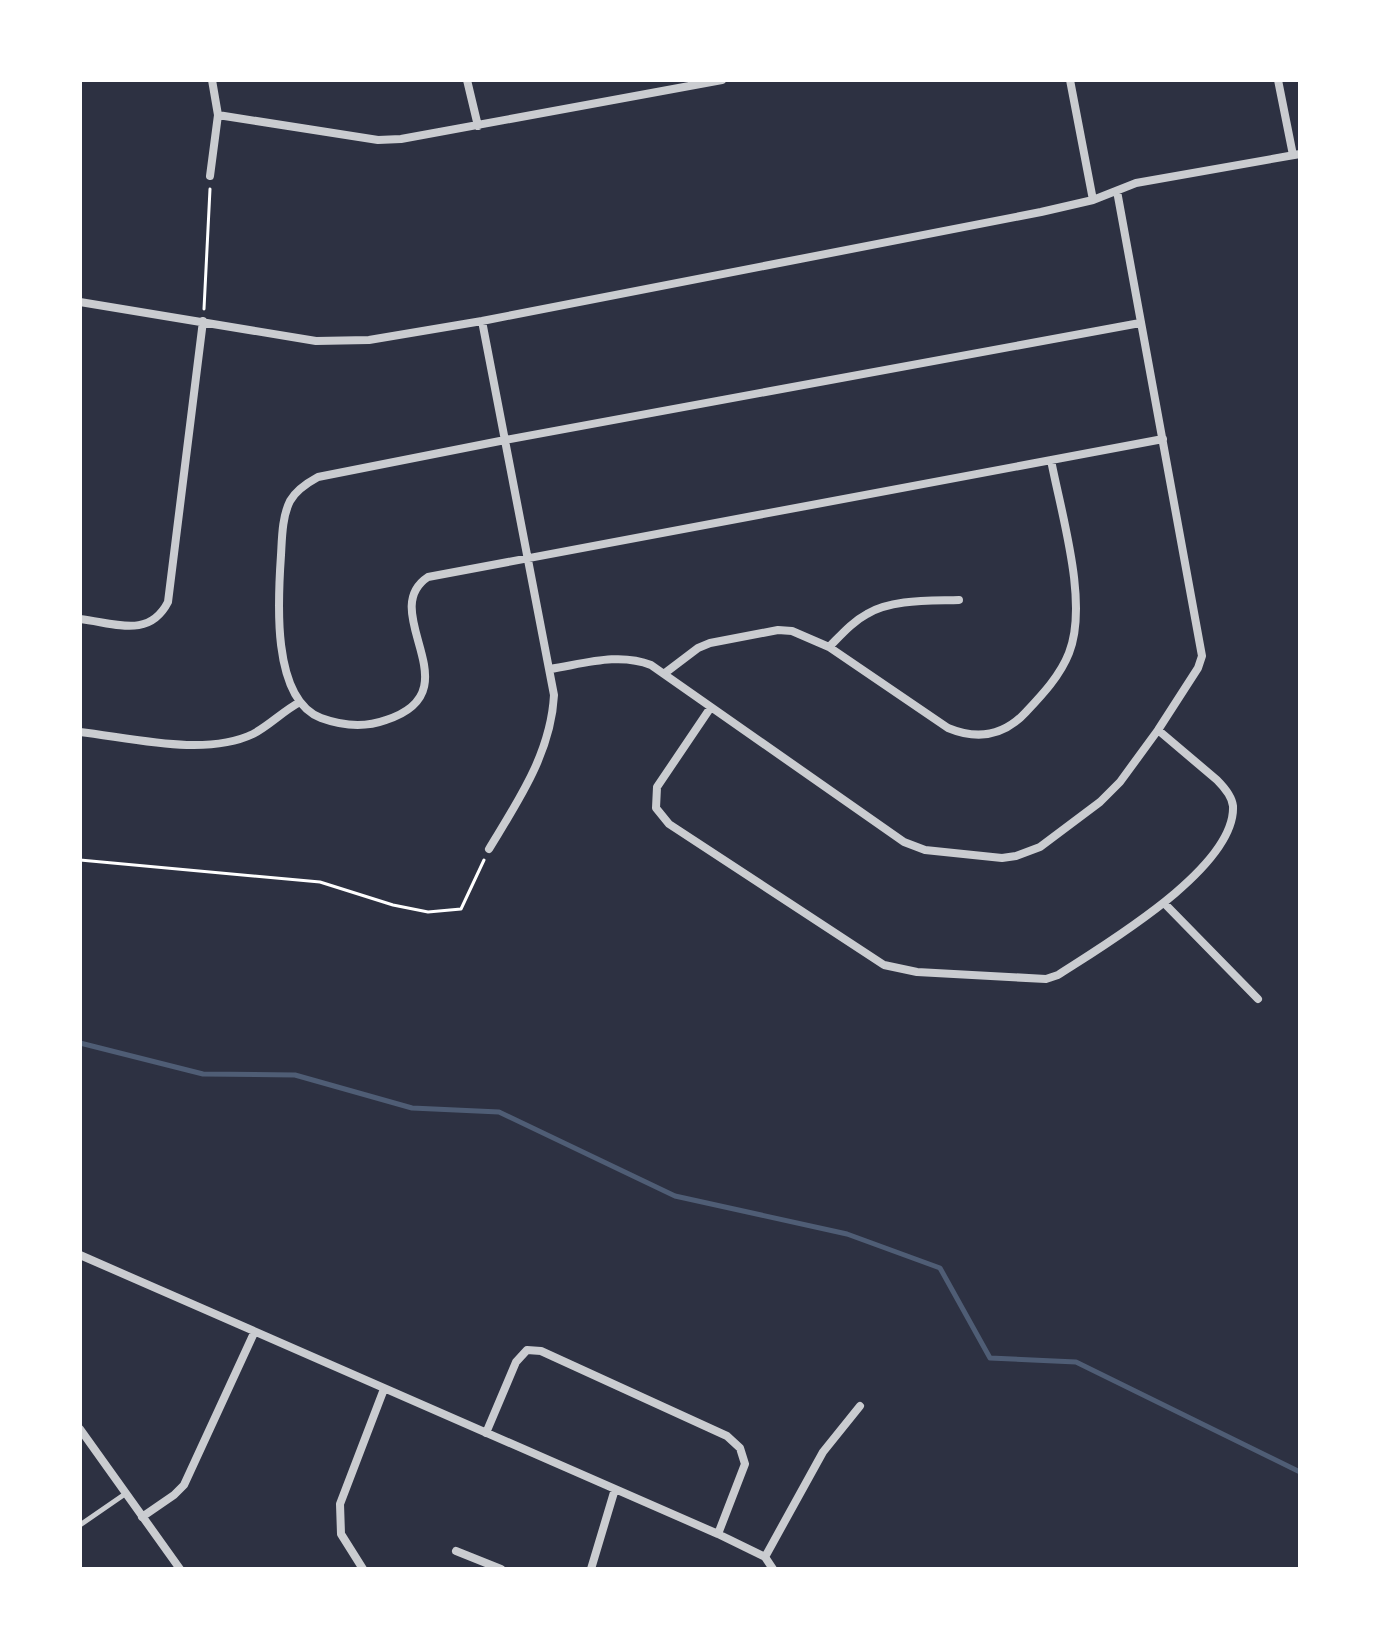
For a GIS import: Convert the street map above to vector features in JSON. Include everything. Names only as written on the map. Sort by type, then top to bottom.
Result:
[{"type":"street","points":[[210,176],[218,115],[212,80]]},
{"type":"street","points":[[467,80],[478,126]]},
{"type":"street","points":[[218,115],[378,140],[401,139],[722,80]]},
{"type":"street","points":[[1070,80],[1093,200]]},
{"type":"street","points":[[80,302],[330,343],[369,340],[482,321],[1041,212],[1093,200],[1136,183],[1296,154],[1278,80]]},
{"type":"street","points":[[550,669],[621,658],[638,659],[665,673],[904,842],[925,850],[1002,858],[1016,856],[1040,847],[1100,802],[1120,782],[1158,730],[1198,668],[1202,656],[1117,191]]},
{"type":"street","points":[[80,619],[143,626],[161,615],[168,602],[203,321]]},
{"type":"street","points":[[482,321],[554,695],[548,732],[528,783],[489,849]]},
{"type":"street","points":[[1140,323],[318,477],[294,494],[283,525],[278,606],[289,681],[300,702],[311,713],[349,726],[375,724],[399,716],[418,704],[426,686],[413,614],[415,592],[428,577],[1163,439]]},
{"type":"street","points":[[665,673],[698,648],[710,643],[778,630],[792,631],[829,647],[948,728],[965,735],[994,734],[1020,718],[1058,673],[1068,655],[1076,627],[1076,594],[1051,460]]},
{"type":"street","points":[[829,647],[851,624],[869,612],[891,606],[959,600]]},
{"type":"street","points":[[80,732],[165,743],[214,745],[252,734],[300,702]]},
{"type":"street","points":[[711,707],[657,787],[656,808],[669,824],[884,965],[917,972],[1046,979],[1058,975],[1165,904],[1217,851],[1229,825],[1233,805],[1217,780],[1158,730]]},
{"type":"street","points":[[1165,904],[1258,999]]},
{"type":"street","points":[[80,1255],[718,1534],[765,1557],[773,1569]]},
{"type":"street","points":[[142,1517],[184,1485],[254,1333]]},
{"type":"street","points":[[486,1433],[516,1362],[527,1350],[541,1351],[705,1424],[736,1443],[743,1453],[745,1464],[718,1534]]},
{"type":"street","points":[[363,1569],[341,1534],[340,1504],[384,1389]]},
{"type":"street","points":[[765,1557],[823,1452],[860,1406]]},
{"type":"street","points":[[80,1429],[180,1569]]},
{"type":"street","points":[[591,1569],[615,1489]]},
{"type":"street","points":[[456,1551],[501,1569]]},
{"type":"lane","points":[[80,1525],[126,1494]]},
{"type":"path","points":[[203,321],[210,176]]},
{"type":"path","points":[[80,860],[320,882],[393,905],[428,912],[461,909],[489,849]]},
{"type":"waterway","points":[[80,1043],[203,1074],[295,1075],[412,1108],[499,1112],[675,1196],[847,1234],[940,1268],[990,1358],[1076,1362],[1300,1472]]}]
